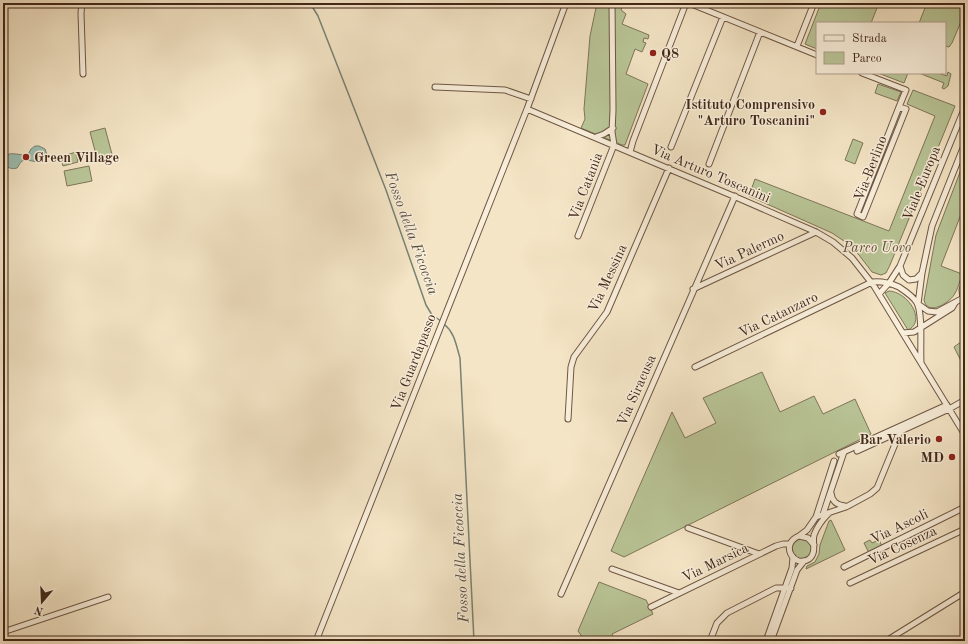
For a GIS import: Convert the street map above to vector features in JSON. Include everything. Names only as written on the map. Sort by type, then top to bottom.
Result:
[{"type":"street","points":[[82,3],[83,74]]},
{"type":"street","name":"Via Guardapasso","points":[[316,641],[442,320],[527,109],[566,3]]},
{"type":"street","points":[[612,3],[612,132],[614,145]]},
{"type":"street","points":[[630,152],[632,141],[687,3],[816,55]]},
{"type":"street","points":[[797,46],[814,3]]},
{"type":"street","points":[[671,147],[723,17]]},
{"type":"street","points":[[709,164],[760,32]]},
{"type":"street","name":"Via Berlino","points":[[865,74],[906,90],[899,107],[857,214],[863,217],[906,109],[899,107]]},
{"type":"street","points":[[435,87],[502,89],[530,99]]},
{"type":"street","name":"Viale Europa","points":[[889,284],[900,266],[965,108]]},
{"type":"street","name":"Via Arturo Toscanini","points":[[527,109],[735,196],[816,232],[830,240],[844,251],[872,282],[965,435]]},
{"type":"street","points":[[596,137],[613,128]]},
{"type":"street","name":"Viale Europa","points":[[918,304],[922,273],[935,219],[965,143]]},
{"type":"street","name":"Via Catania","points":[[578,236],[614,145]]},
{"type":"street","name":"Via Messina","points":[[568,419],[571,367],[574,357],[607,312],[669,168]]},
{"type":"street","name":"Via Siracusa","points":[[561,594],[693,289],[735,196]]},
{"type":"street","name":"Via Palermo","points":[[693,289],[816,232]]},
{"type":"street","points":[[900,266],[903,275],[909,280],[916,279],[922,273]]},
{"type":"street","points":[[872,282],[889,284],[906,292],[918,304],[928,311],[934,312],[941,311],[964,298],[962,290],[965,281]]},
{"type":"street","name":"Via Catanzaro","points":[[695,367],[872,282]]},
{"type":"street","points":[[879,294],[889,284]]},
{"type":"street","points":[[903,333],[913,332],[952,308],[955,303]]},
{"type":"street","points":[[918,304],[921,319],[921,363]]},
{"type":"street","points":[[766,641],[797,570],[813,553],[815,533],[826,514],[830,492],[837,474],[842,453],[965,400]]},
{"type":"street","points":[[857,451],[900,432],[948,407]]},
{"type":"street","points":[[816,517],[846,506],[870,494],[876,488],[900,432]]},
{"type":"street","points":[[804,561],[800,561],[793,557],[789,551],[790,544],[807,530],[816,517],[834,461]]},
{"type":"street","points":[[830,471],[837,474]]},
{"type":"street","points":[[830,492],[833,501],[840,505],[846,506]]},
{"type":"street","name":"Via Ascoli","points":[[844,567],[965,507]]},
{"type":"street","points":[[688,528],[759,554]]},
{"type":"street","name":"Via Cosenza","points":[[850,583],[965,529]]},
{"type":"street","points":[[799,536],[808,538],[814,545]]},
{"type":"street","name":"Via Marsica","points":[[651,607],[778,545],[790,544]]},
{"type":"street","points":[[771,641],[788,588],[793,566],[793,557]]},
{"type":"street","points":[[612,569],[679,593]]},
{"type":"street","points":[[710,641],[717,623],[726,613],[776,588],[788,588]]},
{"type":"street","points":[[886,641],[965,592]]},
{"type":"street","points":[[3,632],[108,597]]},
{"type":"green space","points":[[597,3],[623,3],[621,10],[626,14],[622,24],[649,35],[648,39],[644,38],[643,42],[646,43],[642,52],[635,49],[626,74],[648,84],[625,145],[581,128],[585,119],[584,109],[590,36]]},
{"type":"green space","points":[[821,3],[879,3],[871,22],[816,22],[816,49],[805,44]]},
{"type":"green space","points":[[927,3],[954,3],[965,7],[965,12],[949,47],[946,46],[946,22],[919,22]]},
{"type":"green space","points":[[948,72],[951,74],[948,86],[944,89],[942,88],[944,83],[922,74],[941,74],[947,76]]},
{"type":"green space","points":[[881,74],[908,74],[904,83]]},
{"type":"green space","points":[[878,84],[901,92],[897,101],[875,93]]},
{"type":"green space","name":"Parco Uovo","points":[[913,90],[955,106],[886,273],[881,275],[872,272],[859,255],[847,243],[832,233],[749,196],[755,179],[889,231],[935,116],[907,104]]},
{"type":"green space","points":[[105,128],[113,158],[98,162],[90,132]]},
{"type":"green space","points":[[853,139],[863,143],[855,164],[845,160]]},
{"type":"green space","points":[[76,152],[78,162],[63,166],[60,157]]},
{"type":"green space","points":[[965,159],[965,204],[941,266],[962,274],[954,295],[943,305],[933,308],[926,305],[924,300],[936,235]]},
{"type":"green space","points":[[89,166],[92,181],[67,186],[64,171]]},
{"type":"green space","points":[[889,291],[903,296],[913,308],[916,320],[913,326],[908,330],[885,293]]},
{"type":"green space","points":[[965,339],[965,369],[954,347]]},
{"type":"green space","points":[[762,372],[780,412],[814,396],[823,414],[855,399],[871,434],[624,557],[611,551],[672,412],[685,438],[716,423],[703,398]]},
{"type":"green space","points":[[831,520],[845,550],[806,569],[807,566],[815,562],[819,554],[820,545],[829,521]]},
{"type":"green space","points":[[802,539],[809,542],[812,549],[809,556],[802,559],[795,556],[792,549],[795,542]]},
{"type":"green space","points":[[870,540],[872,543],[879,540],[882,546],[869,553],[864,543]]},
{"type":"green space","points":[[599,582],[646,600],[653,614],[612,634],[615,641],[585,641],[578,631]]},
{"type":"shaded area","name":"Green Village","points":[[35,146],[45,149],[47,155],[43,161],[37,162],[25,160],[15,169],[8,167],[5,160],[9,154],[27,156],[31,149]]},
{"type":"waterway","name":"Fosso della Ficoccia","points":[[310,3],[318,16],[386,190],[426,305],[432,315],[441,321]]},
{"type":"waterway","name":"Fosso della Ficoccia","points":[[444,324],[453,335],[460,358],[474,641]]},
{"type":"place","name":"Q8","points":[[653,53]]},
{"type":"place","name":"Istituto Comprensivo \"Arturo Toscanini\"","points":[[823,112]]},
{"type":"place","name":"Green Village","points":[[26,157]]},
{"type":"place","name":"Bar Valerio","points":[[939,439]]},
{"type":"place","name":"MD","points":[[952,457]]}]
